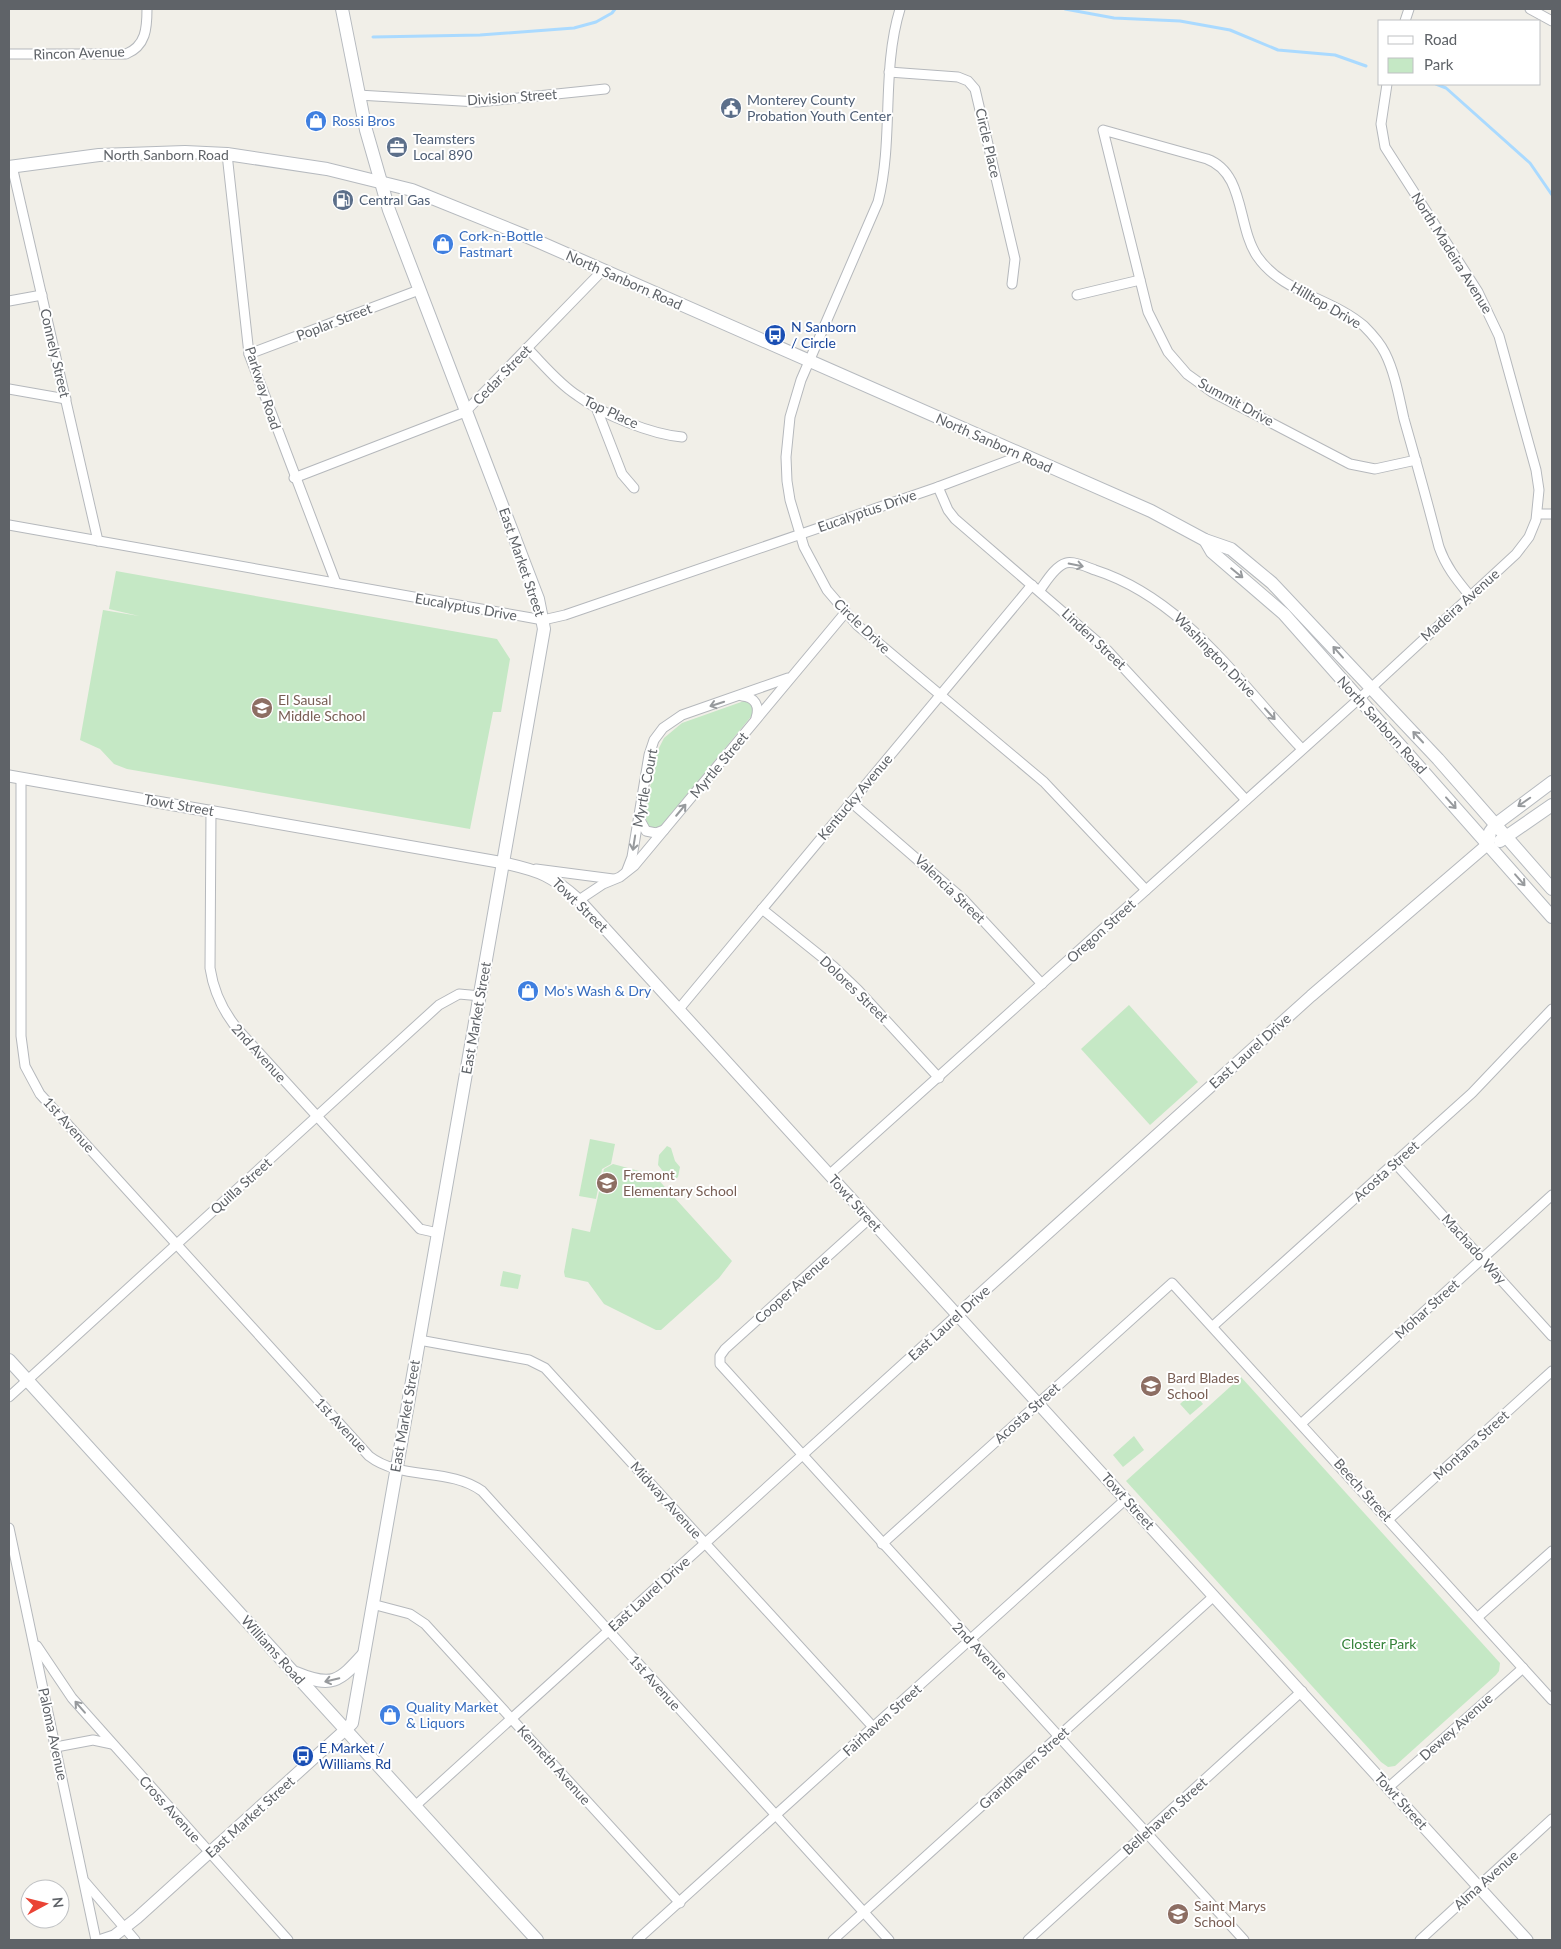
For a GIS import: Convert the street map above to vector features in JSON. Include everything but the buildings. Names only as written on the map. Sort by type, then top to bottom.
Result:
[{"type":"main road","name":"East Market Street","points":[[342,9],[358,95],[379,181],[465,412],[538,599],[543,620],[541,654],[481,996],[352,1722],[346,1730]]},
{"type":"main road","name":"North Sanborn Road","points":[[10,167],[99,154],[184,152],[227,154],[295,163],[379,181],[450,204],[1151,511],[1205,540],[1231,549],[1252,564],[1295,606],[1372,688],[1508,837],[1552,890]]},
{"type":"main road","name":"North Sanborn Road","points":[[1205,540],[1212,552],[1284,614],[1552,917]]},
{"type":"main road","points":[[1496,824],[1552,782]]},
{"type":"main road","name":"East Laurel Drive","points":[[1496,824],[1490,832],[1488,844],[1508,837],[1552,805]]},
{"type":"main road","name":"Williams Road","points":[[9,1360],[537,1940]]},
{"type":"main road","points":[[292,1671],[318,1681],[332,1681],[345,1675],[364,1654]]},
{"type":"street","name":"Rincon Avenue","points":[[9,54],[126,54],[136,48],[144,38],[147,9]]},
{"type":"street","name":"Circle Drive","points":[[900,9],[889,72],[883,173],[878,202],[794,401],[786,444],[788,492],[800,535],[819,577],[845,613],[873,640],[941,694],[1057,794],[1146,890]]},
{"type":"street","points":[[1530,9],[1552,21]]},
{"type":"street","name":"Circle Place","points":[[889,72],[958,77],[968,81],[975,89],[1015,259],[1012,284]]},
{"type":"street","name":"North Madeira Avenue","points":[[1387,85],[1381,115],[1383,140],[1390,155],[1478,292],[1496,326],[1536,470],[1539,490],[1538,514]]},
{"type":"street","name":"Division Street","points":[[358,95],[478,102],[605,89]]},
{"type":"street","name":"Summit Drive","points":[[1104,130],[1151,321],[1168,352],[1188,374],[1212,392],[1350,464],[1375,469],[1416,460]]},
{"type":"street","name":"Hilltop Drive","points":[[1104,130],[1207,159],[1223,167],[1233,184],[1248,240],[1261,262],[1281,279],[1357,321],[1380,346],[1389,362],[1443,559],[1452,574],[1470,596]]},
{"type":"street","name":"Parkway Road","points":[[227,154],[249,354],[294,478],[336,583]]},
{"type":"street","name":"Connely Street","points":[[10,167],[42,295],[98,541]]},
{"type":"street","name":"Cedar Street","points":[[294,478],[465,412],[602,270]]},
{"type":"street","points":[[1077,295],[1140,280]]},
{"type":"street","name":"Poplar Street","points":[[249,354],[419,290]]},
{"type":"street","points":[[9,302],[42,295]]},
{"type":"street","name":"Top Place","points":[[527,348],[576,396],[596,407],[662,435],[682,437]]},
{"type":"street","points":[[9,389],[66,398]]},
{"type":"street","points":[[596,407],[622,474],[634,488]]},
{"type":"street","name":"Eucalyptus Drive","points":[[9,525],[543,620],[565,615],[800,535],[938,487],[1022,455]]},
{"type":"street","name":"Linden Street","points":[[938,487],[945,505],[955,519],[1116,658],[1246,800]]},
{"type":"street","points":[[1538,514],[1552,514]]},
{"type":"street","name":"Madeira Avenue","points":[[1372,688],[1516,554],[1528,537],[1538,514]]},
{"type":"street","name":"Washington Drive","points":[[1036,587],[1059,567],[1070,563],[1114,577],[1146,593],[1168,607],[1196,633],[1302,749]]},
{"type":"street","name":"Kentucky Avenue","points":[[679,1009],[941,694],[1036,587]]},
{"type":"street","name":"Myrtle Street","points":[[579,900],[626,872],[665,830],[845,613]]},
{"type":"street","name":"Myrtle Court","points":[[626,872],[632,857],[651,749],[660,732],[676,718],[782,681],[794,673]]},
{"type":"street","name":"Oregon Street","points":[[830,1174],[1372,688]]},
{"type":"street","points":[[739,696],[749,697],[756,703],[758,713],[754,722]]},
{"type":"street","name":"Towt Street","points":[[9,776],[504,863],[524,867],[556,880],[579,900],[679,1009],[1528,1940]]},
{"type":"street","name":"1st Avenue","points":[[22,778],[21,1036],[25,1066],[40,1094],[364,1450],[378,1462],[396,1468],[460,1481],[482,1492],[889,1940]]},
{"type":"street","name":"Valencia Street","points":[[851,802],[945,881],[1042,984]]},
{"type":"street","name":"2nd Avenue","points":[[211,810],[210,968],[215,992],[223,1010],[234,1026],[420,1229],[438,1232]]},
{"type":"street","points":[[639,815],[646,831],[656,833],[665,830]]},
{"type":"street","name":"East Laurel Drive","points":[[415,1806],[1305,1002],[1488,844]]},
{"type":"street","points":[[524,867],[613,879]]},
{"type":"street","name":"Dolores Street","points":[[762,909],[833,966],[858,990],[939,1078]]},
{"type":"street","name":"Quilla Street","points":[[9,1396],[444,1001],[458,994],[481,996]]},
{"type":"street","name":"Acosta Street","points":[[1213,1326],[1497,1070],[1552,1009]]},
{"type":"street","name":"Machado Way","points":[[1395,1163],[1552,1336]]},
{"type":"street","name":"Mohar Street","points":[[1302,1423],[1552,1195]]},
{"type":"street","name":"Cooper Avenue","points":[[720,1360],[725,1349],[869,1219]]},
{"type":"street","name":"Acosta Street","points":[[882,1544],[1172,1283]]},
{"type":"street","name":"Beech Street","points":[[1172,1283],[1302,1423],[1552,1700]]},
{"type":"street","name":"Midway Avenue","points":[[419,1340],[521,1359],[541,1365],[874,1728]]},
{"type":"street","name":"2nd Avenue","points":[[720,1360],[722,1367],[802,1456],[1244,1940]]},
{"type":"street","name":"Montana Street","points":[[1389,1520],[1552,1371]]},
{"type":"street","name":"Fairhaven Street","points":[[637,1940],[1126,1499]]},
{"type":"street","name":"Paloma Avenue","points":[[9,1528],[96,1940]]},
{"type":"street","points":[[1478,1617],[1552,1551]]},
{"type":"street","name":"Grandhaven Street","points":[[833,1940],[1214,1596]]},
{"type":"street","name":"Kenneth Avenue","points":[[372,1604],[405,1612],[426,1624],[680,1903]]},
{"type":"street","name":"Cross Avenue","points":[[33,1639],[63,1687],[288,1940]]},
{"type":"street","name":"Dewey Avenue","points":[[1389,1787],[1523,1668]]},
{"type":"street","name":"Bellehaven Street","points":[[1028,1940],[1302,1691]]},
{"type":"street","name":"East Market Street","points":[[102,1940],[114,1936],[124,1928],[346,1730]]},
{"type":"street","points":[[56,1747],[93,1740],[112,1744]]},
{"type":"street","name":"Alma Avenue","points":[[1420,1940],[1552,1819]]},
{"type":"street","points":[[82,1878],[135,1940]]},
{"type":"green space","name":"El Sausal Middle School","points":[[116,571],[497,639],[510,659],[501,712],[493,712],[470,829],[127,769],[114,764],[100,749],[80,740],[103,610],[139,616],[109,609]]},
{"type":"green space","points":[[744,701],[753,704],[754,713],[660,827],[649,829],[645,816],[656,754],[664,738],[682,723]]},
{"type":"green space","points":[[1129,1005],[1198,1082],[1150,1125],[1081,1049]]},
{"type":"green space","points":[[590,1139],[615,1144],[611,1164],[602,1169],[596,1199],[579,1196]]},
{"type":"green space","points":[[667,1146],[671,1148],[675,1161],[680,1167],[678,1177],[674,1180],[669,1179],[658,1165],[659,1155]]},
{"type":"green space","points":[[613,1164],[654,1175],[732,1261],[719,1278],[661,1330],[656,1330],[604,1304],[588,1282],[565,1277],[564,1272],[572,1228],[590,1232],[604,1169]]},
{"type":"green space","points":[[503,1271],[521,1275],[518,1289],[500,1286]]},
{"type":"green space","name":"Closter Park","points":[[1241,1377],[1500,1663],[1499,1671],[1496,1675],[1395,1766],[1388,1767],[1381,1762],[1126,1481]]},
{"type":"green space","points":[[1193,1392],[1203,1404],[1190,1415],[1180,1404]]},
{"type":"green space","points":[[1134,1436],[1144,1450],[1123,1467],[1113,1455]]},
{"type":"waterway","points":[[373,37],[480,35],[574,28],[596,22],[612,13],[615,9]]},
{"type":"waterway","points":[[1065,9],[1114,18],[1180,21],[1230,30],[1278,50],[1335,55],[1366,66]]},
{"type":"waterway","points":[[1438,85],[1446,88],[1530,163],[1552,195]]},
{"type":"place","name":"Monterey County Probation Youth Center","points":[[731,108]]},
{"type":"place","name":"Rossi Bros","points":[[316,121]]},
{"type":"place","name":"Teamsters Local 890","points":[[397,147]]},
{"type":"place","name":"Central Gas","points":[[343,200]]},
{"type":"place","name":"Cork-n-Bottle Fastmart","points":[[443,244]]},
{"type":"place","name":"N Sanborn / Circle","points":[[775,335]]},
{"type":"place","name":"El Sausal Middle School","points":[[262,708]]},
{"type":"place","name":"Mo's Wash & Dry","points":[[528,991]]},
{"type":"place","name":"Fremont Elementary School","points":[[607,1183]]},
{"type":"place","name":"Bard Blades School","points":[[1151,1386]]},
{"type":"place","name":"Quality Market & Liquors","points":[[390,1715]]},
{"type":"place","name":"E Market / Williams Rd","points":[[303,1756]]},
{"type":"place","name":"Saint Marys School","points":[[1178,1914]]}]
